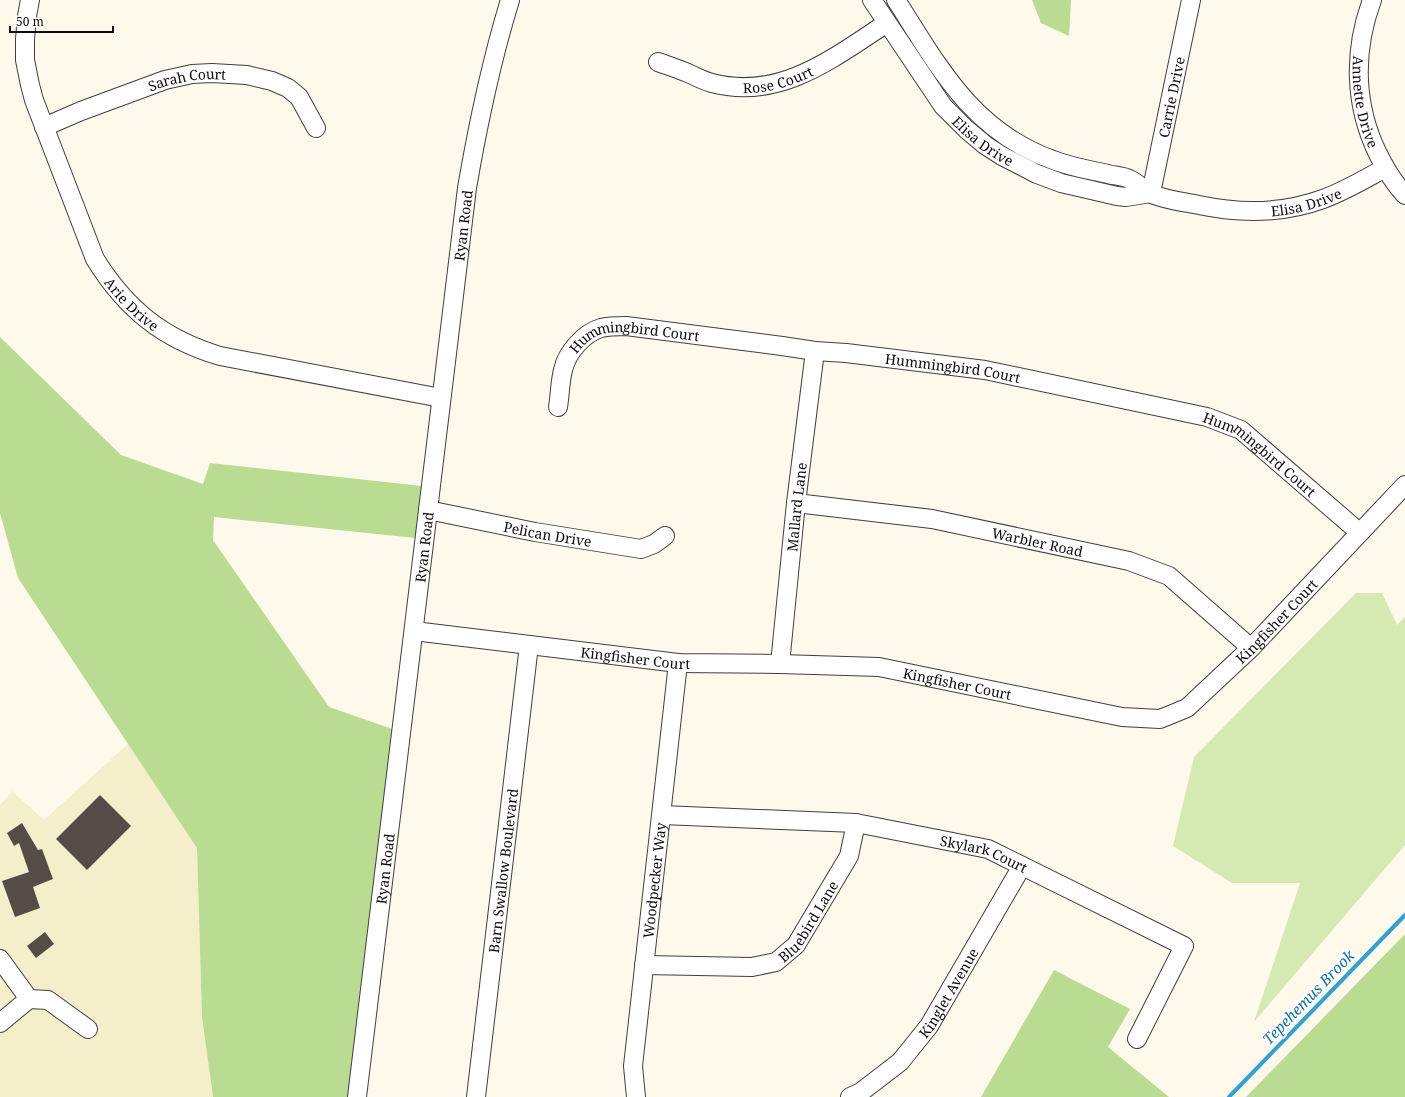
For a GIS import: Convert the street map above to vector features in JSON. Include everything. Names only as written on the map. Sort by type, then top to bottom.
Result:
[{"type":"street","name":"Arie Drive","points":[[30,0],[25,39],[25,60],[34,100],[95,259],[107,278],[135,310],[156,327],[184,343],[220,356],[441,398]]},
{"type":"street","name":"Ryan Road","points":[[356,1097],[468,188],[484,95],[510,0]]},
{"type":"street","name":"Elisa Drive","points":[[872,0],[943,106],[966,129],[985,145],[1019,166],[1061,183],[1126,197],[1151,193]]},
{"type":"street","name":"Elisa Drive","points":[[896,0],[946,77],[967,104],[988,123],[1007,137],[1027,149],[1064,164],[1130,179],[1151,193],[1181,202],[1222,210],[1246,212],[1273,211],[1300,206],[1324,199],[1385,168]]},
{"type":"street","name":"Carrie Drive","points":[[1151,193],[1191,0]]},
{"type":"street","name":"Annette Drive","points":[[1372,0],[1366,16],[1359,48],[1359,93],[1372,142],[1385,168],[1405,194]]},
{"type":"street","name":"Rose Court","points":[[658,62],[724,86],[748,87],[774,84],[795,78],[821,65],[887,23]]},
{"type":"street","name":"Sarah Court","points":[[44,127],[81,111],[165,80],[192,74],[212,73],[247,75],[272,81],[288,88],[299,97],[316,128]]},
{"type":"street","points":[[943,106],[959,93]]},
{"type":"street","points":[[1019,166],[1027,149]]},
{"type":"street","name":"Hummingbird Court","points":[[558,407],[563,369],[569,354],[583,338],[599,328],[608,327],[626,326],[815,351],[846,353],[985,370],[1207,418],[1241,430],[1359,532]]},
{"type":"street","name":"Mallard Lane","points":[[780,664],[796,503],[815,351]]},
{"type":"street","name":"Kingfisher Court","points":[[414,631],[678,663],[879,667],[1122,717],[1160,719],[1187,708],[1251,648],[1405,484]]},
{"type":"street","name":"Warbler Road","points":[[796,503],[932,519],[1129,561],[1169,576],[1251,648]]},
{"type":"street","name":"Pelican Drive","points":[[428,510],[535,532],[641,549],[654,544],[665,536]]},
{"type":"street","name":"Barn Swallow Boulevard","points":[[476,1097],[529,645]]},
{"type":"street","name":"Woodpecker Way","points":[[636,1097],[633,1066],[678,663]]},
{"type":"street","name":"Skylark Court","points":[[662,816],[856,823],[988,849],[1184,946],[1138,1040]]},
{"type":"street","name":"Bluebird Lane","points":[[644,965],[752,967],[776,962],[796,945],[849,856],[856,823]]},
{"type":"street","name":"Kinglet Avenue","points":[[850,1097],[861,1092],[900,1062],[929,1026],[1022,866]]},
{"type":"street","points":[[0,959],[29,999]]},
{"type":"street","points":[[0,1023],[29,999],[48,1000],[88,1029]]},
{"type":"shaded area","points":[[128,744],[197,848],[202,1017],[213,1097],[0,1097],[0,805],[12,791],[44,820]]},
{"type":"green space","points":[[1032,0],[1071,0],[1069,36],[1041,23]]},
{"type":"green space","points":[[0,337],[121,455],[203,484],[210,463],[431,487],[425,539],[214,517],[213,540],[329,707],[401,732],[357,1097],[213,1097],[202,1017],[197,848],[18,578],[0,513]]},
{"type":"green space","points":[[1356,593],[1382,593],[1397,625],[1405,617],[1405,845],[1254,1022],[1300,883],[1232,883],[1173,846],[1194,757]]},
{"type":"green space","points":[[1405,934],[1405,1097],[1246,1097]]},
{"type":"green space","points":[[1054,970],[1130,1009],[1108,1047],[1169,1097],[981,1097]]},
{"type":"building","points":[[100,795],[131,826],[87,870],[56,839]]},
{"type":"building","points":[[22,823],[38,850],[42,849],[53,879],[33,887],[40,908],[15,917],[2,881],[29,872],[19,843],[14,846],[7,833]]},
{"type":"building","points":[[45,932],[54,944],[36,958],[27,946]]},
{"type":"waterway","name":"Tepehemus Brook","points":[[1229,1097],[1405,915]]}]
